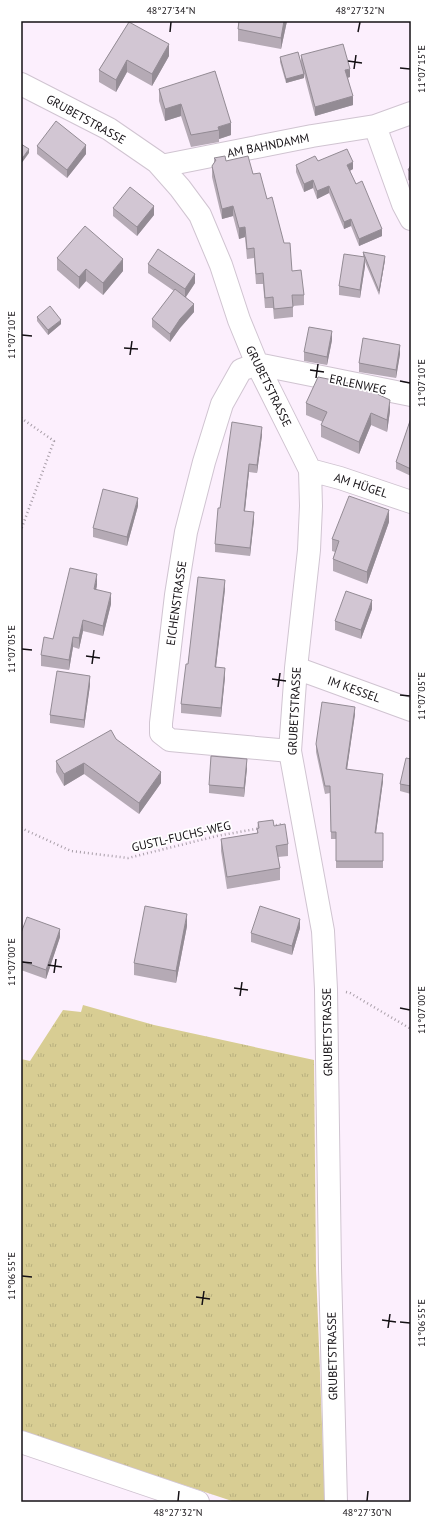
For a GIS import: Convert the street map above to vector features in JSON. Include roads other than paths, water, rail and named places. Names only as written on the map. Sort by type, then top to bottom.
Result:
[{"type":"street","name":"GRUBETSTRASSE","points":[[21,84],[109,129],[161,166],[180,188],[200,215],[221,265],[238,320],[257,364],[310,470],[309,550],[296,668],[290,751],[323,931],[326,989],[330,1261],[336,1502]]},
{"type":"street","name":"AM BAHNDAMM","points":[[161,166],[312,136],[375,126],[411,113]]},
{"type":"street","points":[[375,126],[403,204],[411,219]]},
{"type":"street","name":"ERLENWEG","points":[[257,364],[411,394]]},
{"type":"street","name":"EICHENSTRASSE","points":[[257,364],[241,370],[222,404],[204,462],[186,532],[176,596],[161,733],[170,740],[290,751]]},
{"type":"street","name":"AM HÜGEL","points":[[310,470],[340,478],[411,502]]},
{"type":"street","name":"IM KESSEL","points":[[296,668],[411,710]]},
{"type":"street","points":[[21,1442],[198,1502]]}]
